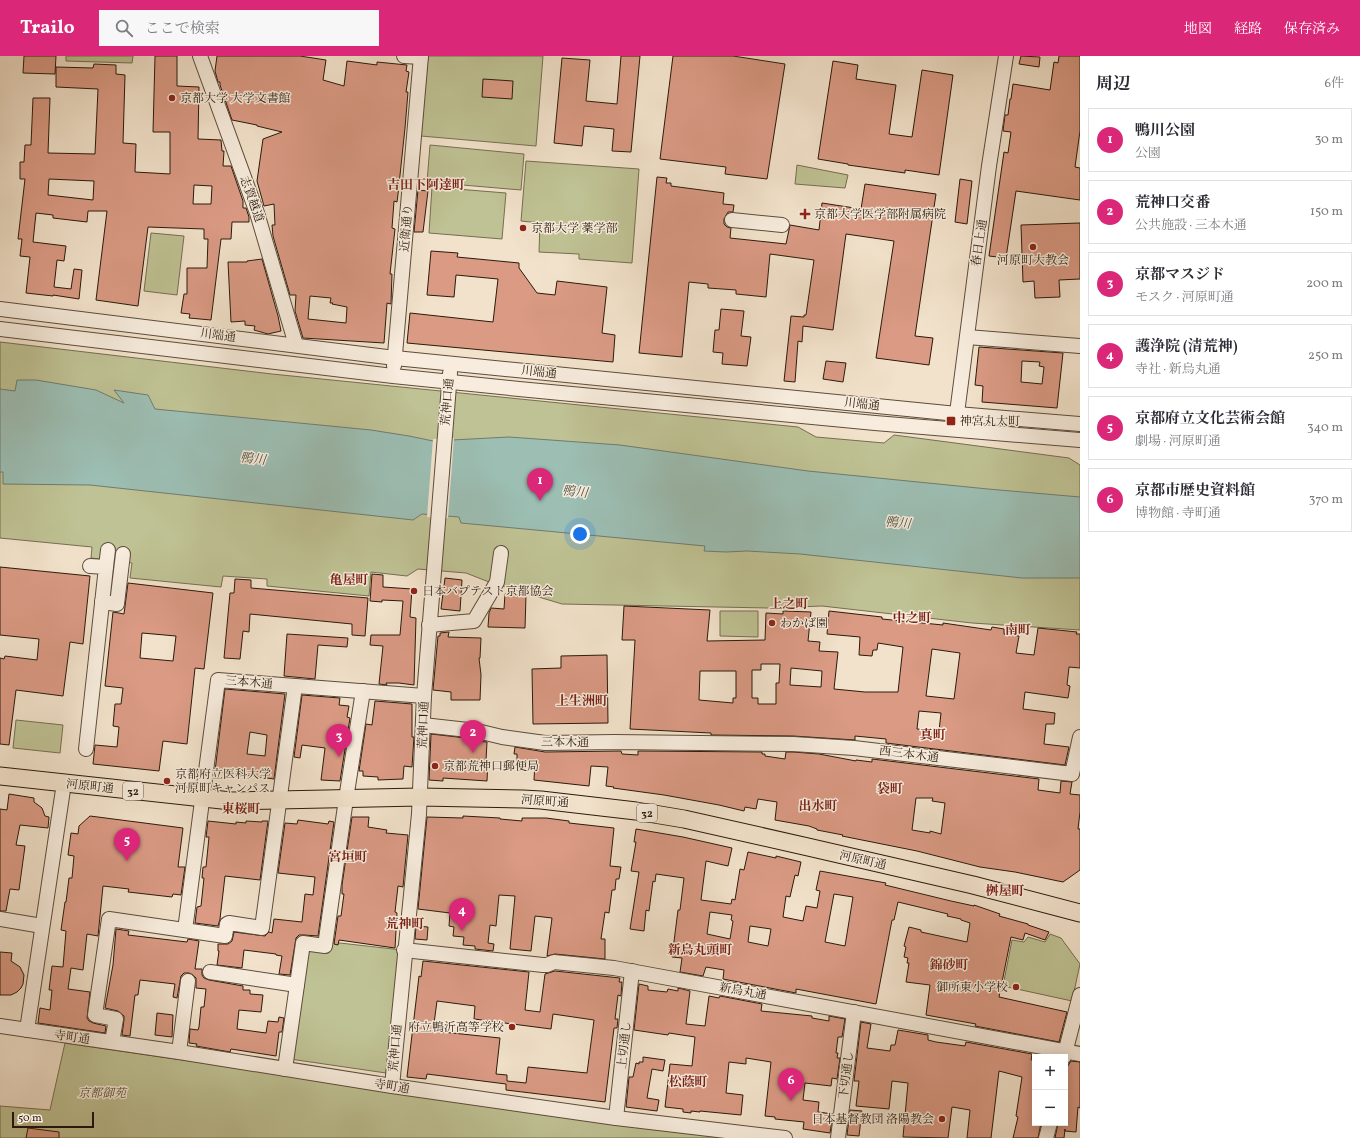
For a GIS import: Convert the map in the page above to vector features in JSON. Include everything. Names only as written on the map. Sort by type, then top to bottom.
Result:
[{"type":"main road","name":"河原町通","points":[[0,776],[231,801],[420,797],[540,800],[636,811],[684,819],[973,885],[1080,912]]},
{"type":"street","name":"志賀越道","points":[[200,56],[257,213],[296,345]]},
{"type":"street","points":[[404,56],[421,57]]},
{"type":"street","name":"春日上通","points":[[955,430],[989,166],[1006,56]]},
{"type":"street","name":"近衛通り","points":[[393,376],[421,57]]},
{"type":"street","points":[[732,220],[782,225]]},
{"type":"street","name":"川端通","points":[[0,310],[395,358],[957,414],[1080,424]]},
{"type":"street","name":"川端通","points":[[0,329],[393,376],[449,389],[692,406],[1080,440]]},
{"type":"street","points":[[967,337],[1080,346]]},
{"type":"street","name":"荒神口通","points":[[392,1086],[420,797],[424,696],[429,625],[451,363]]},
{"type":"street","points":[[86,749],[108,550]]},
{"type":"street","points":[[429,625],[474,621],[497,582],[501,553]]},
{"type":"street","points":[[102,602],[118,604],[123,554]]},
{"type":"street","points":[[90,566],[106,567]]},
{"type":"street","name":"三本木通","points":[[203,799],[218,680],[424,696]]},
{"type":"street","points":[[112,1042],[116,1019],[95,1015],[108,919],[225,936],[227,924],[229,923],[262,928],[295,686]]},
{"type":"street","points":[[285,1068],[303,942],[325,946],[363,691]]},
{"type":"street","name":"三本木通","points":[[423,725],[477,731],[502,737],[545,743],[614,742],[707,744]]},
{"type":"street","name":"西三本木通","points":[[707,744],[793,744],[854,748],[1072,774],[1080,737]]},
{"type":"street","points":[[27,1030],[64,783]]},
{"type":"street","points":[[185,930],[203,799]]},
{"type":"street","points":[[0,919],[42,926]]},
{"type":"street","name":"新烏丸通","points":[[404,950],[543,965],[554,962],[614,968],[854,1012],[1065,1054]]},
{"type":"street","name":"上切通し","points":[[616,1118],[632,971]]},
{"type":"street","points":[[210,972],[297,985]]},
{"type":"street","points":[[179,1052],[188,981]]},
{"type":"street","points":[[1065,1054],[1080,995]]},
{"type":"street","name":"下切通し","points":[[838,1138],[854,1012]]},
{"type":"street","name":"寺町通","points":[[0,1026],[285,1068],[392,1086],[616,1118],[785,1138]]},
{"type":"street","name":"新烏丸通","points":[[1068,1054],[1080,1054]]},
{"type":"street","points":[[1046,1138],[1049,1126]]},
{"type":"green space","points":[[66,56],[133,56],[132,63],[66,61]]},
{"type":"green space","points":[[428,56],[543,56],[536,146],[421,136]]},
{"type":"green space","points":[[430,145],[524,154],[521,190],[427,182]]},
{"type":"green space","points":[[526,161],[639,169],[632,263],[579,259],[579,254],[539,252],[540,223],[521,221]]},
{"type":"green space","points":[[797,165],[848,175],[845,188],[795,184]]},
{"type":"green space","points":[[432,187],[506,193],[502,239],[429,233]]},
{"type":"green space","points":[[151,233],[184,236],[177,295],[144,291]]},
{"type":"green space","points":[[0,342],[272,374],[798,427],[816,437],[884,443],[894,435],[1069,458],[1080,465],[1080,630],[972,623],[822,606],[769,608],[562,604],[489,582],[466,573],[418,569],[407,576],[371,572],[369,596],[267,586],[267,579],[223,576],[221,587],[130,578],[132,563],[91,558],[92,547],[0,538]]},
{"type":"green space","points":[[720,611],[758,611],[758,637],[720,636]]},
{"type":"green space","points":[[16,720],[63,725],[60,753],[13,748]]},
{"type":"green space","points":[[1050,934],[1061,938],[1080,964],[1072,1001],[1003,986],[1012,940],[1024,942],[1028,937],[1045,942]]},
{"type":"green space","points":[[331,942],[402,950],[386,1073],[290,1059],[305,948]]},
{"type":"green space","name":"京都御苑","points":[[65,1043],[591,1119],[745,1138],[0,1138],[0,1106],[50,1110]]},
{"type":"water","name":"鴨川","points":[[17,380],[36,380],[96,390],[124,403],[114,390],[148,395],[155,409],[371,430],[433,441],[509,437],[620,445],[808,471],[1080,497],[1080,578],[1022,578],[800,554],[747,551],[704,551],[705,546],[461,523],[459,517],[422,514],[413,520],[90,485],[3,484],[3,472],[0,472],[0,389],[15,391]]},
{"type":"pier","points":[[454,438],[448,518],[427,517],[433,439]]},
{"type":"building","points":[[24,56],[56,56],[55,74],[23,73]]},
{"type":"building","points":[[155,56],[177,56],[177,86],[199,87],[198,139],[221,140],[222,151],[224,151],[223,166],[231,166],[243,201],[243,208],[246,208],[249,217],[249,222],[232,222],[231,239],[221,239],[211,320],[189,318],[190,314],[181,313],[184,294],[187,294],[187,268],[207,268],[208,239],[204,239],[204,229],[148,227],[138,306],[96,300],[107,211],[88,211],[87,222],[53,218],[53,215],[36,213],[33,242],[66,246],[64,261],[57,260],[54,287],[71,289],[74,269],[82,270],[79,299],[26,293],[30,257],[20,256],[22,239],[18,239],[25,179],[20,179],[20,162],[24,162],[25,145],[31,145],[33,98],[50,98],[48,153],[95,154],[98,89],[56,87],[56,67],[93,68],[94,64],[116,65],[116,74],[125,75],[123,143],[136,144],[135,172],[170,174],[170,132],[153,132]],"holes":[[[49,179],[94,181],[93,200],[48,195]],[[194,185],[212,186],[211,204],[193,204]]]},
{"type":"building","points":[[217,56],[300,56],[326,60],[323,80],[344,86],[347,61],[377,65],[377,62],[407,65],[406,71],[409,72],[406,92],[408,92],[405,128],[397,202],[394,201],[392,228],[395,229],[390,274],[392,274],[391,304],[387,303],[384,343],[303,338],[295,311],[296,295],[290,295],[273,236],[272,225],[275,225],[274,204],[264,206],[257,181],[263,139],[282,132],[232,120],[215,71]],"holes":[[[310,296],[331,298],[330,303],[347,307],[346,323],[308,319]]]},
{"type":"building","points":[[621,56],[640,56],[631,152],[612,151],[614,129],[584,126],[582,146],[554,143],[562,58],[590,60],[586,101],[617,104]]},
{"type":"building","points":[[673,56],[733,56],[785,64],[767,179],[725,174],[726,167],[660,159]]},
{"type":"building","points":[[1021,56],[1040,57],[1039,67],[1019,64]]},
{"type":"building","points":[[1059,56],[1080,56],[1080,131],[1075,167],[1080,168],[1080,200],[1016,191],[1006,258],[989,256],[1004,152],[1008,153],[1011,132],[1003,131],[1005,115],[1008,115],[1013,84],[1050,90],[1054,62],[1058,63]]},
{"type":"building","points":[[833,61],[858,65],[856,79],[896,85],[889,134],[912,137],[922,70],[953,75],[939,175],[905,170],[905,173],[818,159]]},
{"type":"building","points":[[483,79],[513,81],[512,99],[482,97]]},
{"type":"building","points":[[657,177],[667,178],[666,183],[671,183],[671,186],[724,193],[723,204],[734,205],[733,212],[728,212],[724,219],[724,224],[731,228],[730,238],[786,244],[790,225],[819,230],[822,203],[861,209],[865,184],[936,194],[915,336],[933,338],[929,365],[876,358],[894,241],[846,234],[833,330],[803,326],[802,342],[798,341],[795,382],[784,381],[791,316],[804,317],[804,315],[806,315],[814,260],[770,254],[766,297],[736,294],[736,290],[708,288],[708,284],[689,282],[682,357],[639,353]]},
{"type":"building","points":[[960,179],[972,181],[967,224],[955,222]]},
{"type":"building","points":[[418,190],[428,191],[423,232],[414,232]]},
{"type":"building","points":[[1080,223],[1080,279],[1059,280],[1060,297],[1035,298],[1034,281],[1023,282],[1021,225]]},
{"type":"building","points":[[431,251],[458,253],[457,257],[519,263],[519,268],[537,293],[555,295],[557,281],[607,287],[602,333],[615,335],[613,362],[407,343],[410,313],[493,322],[498,279],[456,275],[454,297],[427,295]]},
{"type":"building","points":[[262,259],[281,331],[268,334],[254,330],[255,326],[245,325],[245,321],[231,322],[228,262],[247,262]]},
{"type":"building","points":[[721,309],[744,311],[741,336],[751,337],[747,366],[722,364],[723,353],[713,352],[715,330],[719,330]]},
{"type":"building","points":[[979,347],[1063,353],[1057,408],[982,402],[983,386],[975,385]],"holes":[[[1022,361],[1040,362],[1039,366],[1044,367],[1042,384],[1021,382]]]},
{"type":"building","points":[[826,361],[846,363],[843,382],[823,379]]},
{"type":"building","points":[[0,567],[90,576],[83,644],[70,642],[63,696],[16,690],[9,745],[0,744],[0,658],[4,659],[5,656],[37,660],[39,639],[0,635]]},
{"type":"building","points":[[372,574],[383,575],[383,587],[412,589],[410,617],[416,618],[414,685],[399,683],[386,683],[387,685],[379,684],[383,646],[370,645],[371,635],[400,635],[403,601],[370,601]]},
{"type":"building","points":[[445,578],[462,580],[460,611],[441,609]]},
{"type":"building","points":[[235,579],[251,580],[251,588],[368,598],[365,636],[352,635],[352,624],[250,614],[249,632],[243,631],[240,659],[224,658],[230,593],[234,593]]},
{"type":"building","points":[[128,583],[213,593],[204,669],[195,668],[187,744],[163,741],[159,771],[93,764],[95,745],[117,747],[119,727],[113,726],[115,704],[121,704],[123,688],[105,686],[113,612],[124,614]],"holes":[[[142,633],[176,636],[173,661],[140,658]]]},
{"type":"building","points":[[505,594],[526,595],[525,628],[488,627],[491,608],[504,609]]},
{"type":"building","points":[[624,606],[710,610],[707,641],[765,640],[766,613],[783,614],[783,611],[811,612],[808,641],[820,642],[819,651],[838,652],[834,689],[865,692],[898,692],[903,647],[878,643],[877,650],[873,650],[872,656],[859,655],[860,637],[827,634],[829,611],[882,617],[882,619],[943,625],[943,623],[991,630],[992,627],[1004,629],[1004,634],[1019,636],[1016,653],[1034,655],[1038,628],[1077,632],[1076,634],[1080,634],[1080,668],[1069,667],[1067,685],[1070,686],[1068,698],[1025,692],[1023,709],[1055,713],[1054,724],[1046,724],[1044,744],[1069,747],[1065,765],[886,743],[886,739],[855,736],[855,740],[793,736],[711,735],[711,733],[630,729],[635,640],[622,640]],"holes":[[[932,649],[960,653],[954,699],[926,696]],[[761,664],[780,664],[779,683],[776,683],[776,704],[758,704],[758,698],[752,698],[752,670],[761,670]],[[791,668],[822,671],[821,687],[790,685]],[[700,671],[736,671],[736,698],[733,698],[733,703],[699,700]],[[919,711],[941,713],[939,731],[917,729]]]},
{"type":"building","points":[[449,632],[448,637],[481,638],[479,658],[481,675],[480,700],[451,700],[451,692],[433,690],[438,636],[440,636],[440,633]]},
{"type":"building","points":[[287,634],[348,638],[347,647],[318,645],[315,679],[284,676]]},
{"type":"building","points":[[607,655],[608,723],[533,724],[532,669],[561,668],[561,656]]},
{"type":"building","points":[[225,689],[285,694],[274,779],[215,771]],"holes":[[[250,732],[267,735],[265,756],[247,754]]]},
{"type":"building","points":[[302,695],[340,698],[339,705],[349,706],[347,717],[350,718],[340,781],[321,780],[325,748],[302,745],[300,758],[294,757]]},
{"type":"building","points":[[375,701],[412,704],[412,737],[414,737],[412,767],[404,766],[403,779],[378,780],[378,777],[363,776],[363,771],[359,771],[366,724],[372,725]]},
{"type":"building","points":[[431,734],[475,739],[475,741],[487,742],[487,781],[443,778],[443,781],[429,780]]},
{"type":"building","points":[[515,747],[545,752],[621,751],[622,754],[638,755],[638,751],[762,752],[765,756],[785,759],[786,752],[793,752],[819,754],[856,761],[872,762],[872,759],[1039,779],[1038,790],[1060,793],[1061,781],[1072,782],[1070,794],[1080,795],[1078,829],[1080,829],[1080,870],[1063,882],[1015,872],[980,867],[917,851],[842,836],[843,835],[817,830],[809,826],[775,820],[777,802],[758,799],[756,809],[745,807],[744,811],[664,795],[613,788],[614,787],[606,786],[608,767],[591,766],[589,786],[534,780],[535,762],[517,761],[517,754],[514,754]],"holes":[[[916,798],[933,798],[932,801],[945,803],[941,834],[930,831],[930,833],[912,830]]]},
{"type":"building","points":[[9,794],[34,798],[34,802],[42,808],[45,816],[49,817],[48,828],[20,825],[16,845],[25,846],[19,890],[10,889],[6,911],[0,911],[0,809],[7,810]]},
{"type":"building","points":[[90,816],[183,828],[178,867],[185,867],[181,895],[173,894],[172,897],[128,892],[129,889],[103,886],[98,936],[87,934],[83,970],[71,968],[68,989],[90,992],[87,1018],[93,1023],[106,1026],[105,1033],[38,1023],[40,1008],[50,1010],[52,990],[49,990],[52,966],[63,967],[66,931],[61,930],[69,878],[72,878],[74,856],[68,855],[71,833],[78,834],[79,826]]},
{"type":"building","points":[[463,816],[522,821],[522,818],[546,818],[569,821],[569,823],[614,828],[610,866],[621,867],[619,879],[616,879],[615,890],[612,890],[609,913],[605,912],[601,939],[605,939],[605,959],[555,954],[547,956],[552,918],[535,916],[531,951],[510,949],[515,896],[499,895],[496,926],[490,925],[488,943],[494,944],[493,951],[475,949],[475,946],[463,945],[464,937],[453,936],[454,927],[449,926],[450,913],[418,909],[427,817],[463,818]]},
{"type":"building","points":[[352,817],[369,817],[368,827],[387,830],[386,833],[408,835],[403,887],[398,886],[395,912],[397,913],[395,948],[339,940],[338,945],[334,944],[338,916],[341,916],[344,894],[342,894],[342,885]]},
{"type":"building","points":[[298,820],[328,824],[329,821],[334,822],[318,936],[299,935],[296,938],[290,975],[279,974],[282,956],[276,954],[244,950],[242,968],[217,965],[219,951],[218,944],[228,944],[232,941],[234,932],[265,936],[269,932],[272,933],[274,919],[302,922],[305,894],[313,895],[315,877],[278,873],[285,823],[297,824]]},
{"type":"building","points":[[208,821],[236,824],[236,822],[246,823],[246,821],[268,821],[260,880],[225,876],[218,926],[195,923],[197,907],[201,906],[204,878],[202,878],[203,867],[206,867],[209,837],[206,837]]},
{"type":"building","points":[[636,829],[683,837],[732,848],[728,866],[706,861],[701,900],[731,904],[732,899],[735,900],[740,869],[744,870],[748,852],[776,858],[776,856],[801,862],[798,876],[795,875],[790,897],[786,896],[783,917],[803,921],[806,906],[817,908],[820,891],[816,890],[820,871],[886,883],[885,885],[974,905],[1000,914],[999,916],[1028,924],[1049,932],[1045,940],[1025,933],[1023,940],[1011,937],[999,997],[1067,1012],[1059,1042],[926,1015],[930,985],[906,982],[909,963],[907,963],[908,958],[904,957],[906,947],[904,946],[909,927],[921,930],[921,932],[967,942],[970,923],[961,919],[947,916],[948,914],[898,902],[894,920],[892,920],[876,1004],[796,989],[796,993],[723,979],[724,970],[706,967],[703,976],[680,972],[682,958],[672,957],[684,878],[656,874],[655,882],[653,881],[649,911],[646,910],[644,931],[630,929],[639,872],[631,871],[636,842],[634,842]],"holes":[[[834,894],[853,897],[845,946],[825,942]],[[710,912],[732,915],[731,920],[733,921],[730,939],[707,934]],[[750,926],[771,929],[768,946],[748,942]]]},
{"type":"building","points":[[416,926],[428,927],[427,940],[415,939]]},
{"type":"building","points":[[116,929],[129,931],[128,935],[187,942],[188,939],[199,941],[195,969],[202,969],[202,975],[204,978],[243,986],[243,990],[250,990],[250,994],[263,995],[261,1012],[239,1010],[237,1029],[266,1033],[268,1021],[278,1022],[279,1017],[284,1018],[282,1032],[279,1032],[276,1056],[231,1049],[230,1052],[196,1046],[197,1044],[189,1043],[190,1029],[198,1030],[199,1027],[201,1007],[204,1007],[206,989],[196,988],[196,978],[189,973],[184,973],[181,976],[177,998],[173,997],[175,984],[140,980],[138,995],[135,995],[130,1036],[122,1035],[124,1016],[118,1011],[105,1008],[113,965]]},
{"type":"building","points":[[0,952],[12,953],[11,961],[20,967],[24,975],[21,988],[11,995],[0,995]]},
{"type":"building","points":[[423,961],[529,972],[525,1010],[540,1012],[545,974],[555,971],[620,978],[619,982],[622,982],[621,996],[618,995],[615,1019],[618,1019],[617,1028],[614,1028],[605,1102],[506,1090],[506,1084],[427,1074],[426,1079],[407,1077],[419,976],[421,977]],"holes":[[[437,1001],[475,1006],[474,1019],[551,1029],[553,1014],[594,1020],[587,1073],[528,1067],[526,1083],[507,1081],[507,1075],[496,1074],[500,1038],[433,1031]]]},
{"type":"building","points":[[639,984],[648,986],[648,990],[667,992],[668,989],[678,991],[678,988],[690,991],[686,1024],[705,1026],[709,996],[719,998],[720,996],[762,1004],[761,1011],[812,1016],[812,1018],[829,1021],[829,1016],[845,1019],[842,1037],[838,1037],[836,1053],[838,1053],[837,1058],[840,1058],[837,1079],[832,1078],[831,1086],[805,1083],[803,1100],[819,1102],[818,1112],[833,1114],[830,1133],[803,1129],[804,1122],[775,1119],[775,1117],[765,1116],[771,1062],[746,1058],[746,1064],[729,1062],[726,1093],[743,1095],[741,1115],[700,1111],[691,1111],[691,1113],[683,1112],[683,1109],[665,1107],[670,1064],[692,1066],[695,1037],[634,1030]]},
{"type":"building","points":[[157,1013],[173,1015],[172,1037],[155,1035]]},
{"type":"building","points":[[861,1022],[871,1024],[867,1048],[890,1051],[891,1045],[895,1045],[898,1030],[928,1035],[928,1040],[936,1042],[965,1046],[966,1042],[1032,1054],[1032,1126],[1040,1126],[1038,1138],[1013,1138],[1018,1117],[1016,1116],[1022,1077],[999,1071],[991,1138],[967,1138],[970,1110],[952,1107],[948,1138],[903,1137],[908,1083],[892,1081],[889,1109],[856,1106],[859,1081],[854,1081]]},
{"type":"building","points":[[643,1057],[665,1060],[663,1071],[652,1069],[647,1098],[659,1100],[657,1111],[626,1107],[629,1077],[633,1077],[636,1063],[639,1064],[639,1062],[643,1062]]},
{"type":"building","points":[[1071,1061],[1080,1062],[1080,1108],[1078,1107],[1076,1132],[1065,1131],[1065,1129],[1064,1138],[1055,1138],[1057,1126],[1068,1126],[1068,1066]]},
{"type":"building","points":[[850,1110],[862,1111],[859,1136],[847,1135]]},
{"type":"building","points":[[28,1128],[59,1132],[59,1138],[26,1138]]},
{"type":"place","name":"京都大学 大学文書館","points":[[172,98]]},
{"type":"place","name":"京都大学医学部附属病院","points":[[805,214]]},
{"type":"place","name":"京都大学 薬学部","points":[[523,228]]},
{"type":"place","name":"河原町大教会","points":[[1033,247]]},
{"type":"place","name":"神宮丸太町","points":[[951,421]]},
{"type":"place","name":"鴨川公園","points":[[540,501]]},
{"type":"place","name":"日本バプテスト京都協会","points":[[414,591]]},
{"type":"place","name":"わかば園","points":[[772,623]]},
{"type":"place","name":"荒神口交番","points":[[473,753]]},
{"type":"place","name":"京都マスジド","points":[[339,757]]},
{"type":"place","name":"京都荒神口郵便局","points":[[435,766]]},
{"type":"place","name":"京都府立医科大学 河原町キャンパス","points":[[167,781]]},
{"type":"place","name":"京都府立文化芸術会館","points":[[127,861]]},
{"type":"place","name":"護浄院 (清荒神)","points":[[462,931]]},
{"type":"place","name":"御所東小学校","points":[[1016,987]]},
{"type":"place","name":"府立鴨沂高等学校","points":[[512,1027]]},
{"type":"place","name":"京都市歴史資料館","points":[[791,1101]]},
{"type":"place","name":"日本基督教団 洛陽教会","points":[[942,1119]]},
{"type":"district","name":"吉田下阿達町","points":[[426,184]]},
{"type":"district","name":"亀屋町","points":[[349,579]]},
{"type":"district","name":"上之町","points":[[789,603]]},
{"type":"district","name":"中之町","points":[[912,617]]},
{"type":"district","name":"南町","points":[[1018,629]]},
{"type":"district","name":"上生洲町","points":[[582,700]]},
{"type":"district","name":"真町","points":[[933,734]]},
{"type":"district","name":"袋町","points":[[890,788]]},
{"type":"district","name":"出水町","points":[[818,805]]},
{"type":"district","name":"東桜町","points":[[241,808]]},
{"type":"district","name":"宮垣町","points":[[348,856]]},
{"type":"district","name":"桝屋町","points":[[1005,890]]},
{"type":"district","name":"荒神町","points":[[405,923]]},
{"type":"district","name":"新烏丸頭町","points":[[700,949]]},
{"type":"district","name":"錦砂町","points":[[949,964]]},
{"type":"district","name":"松蔭町","points":[[688,1081]]}]
